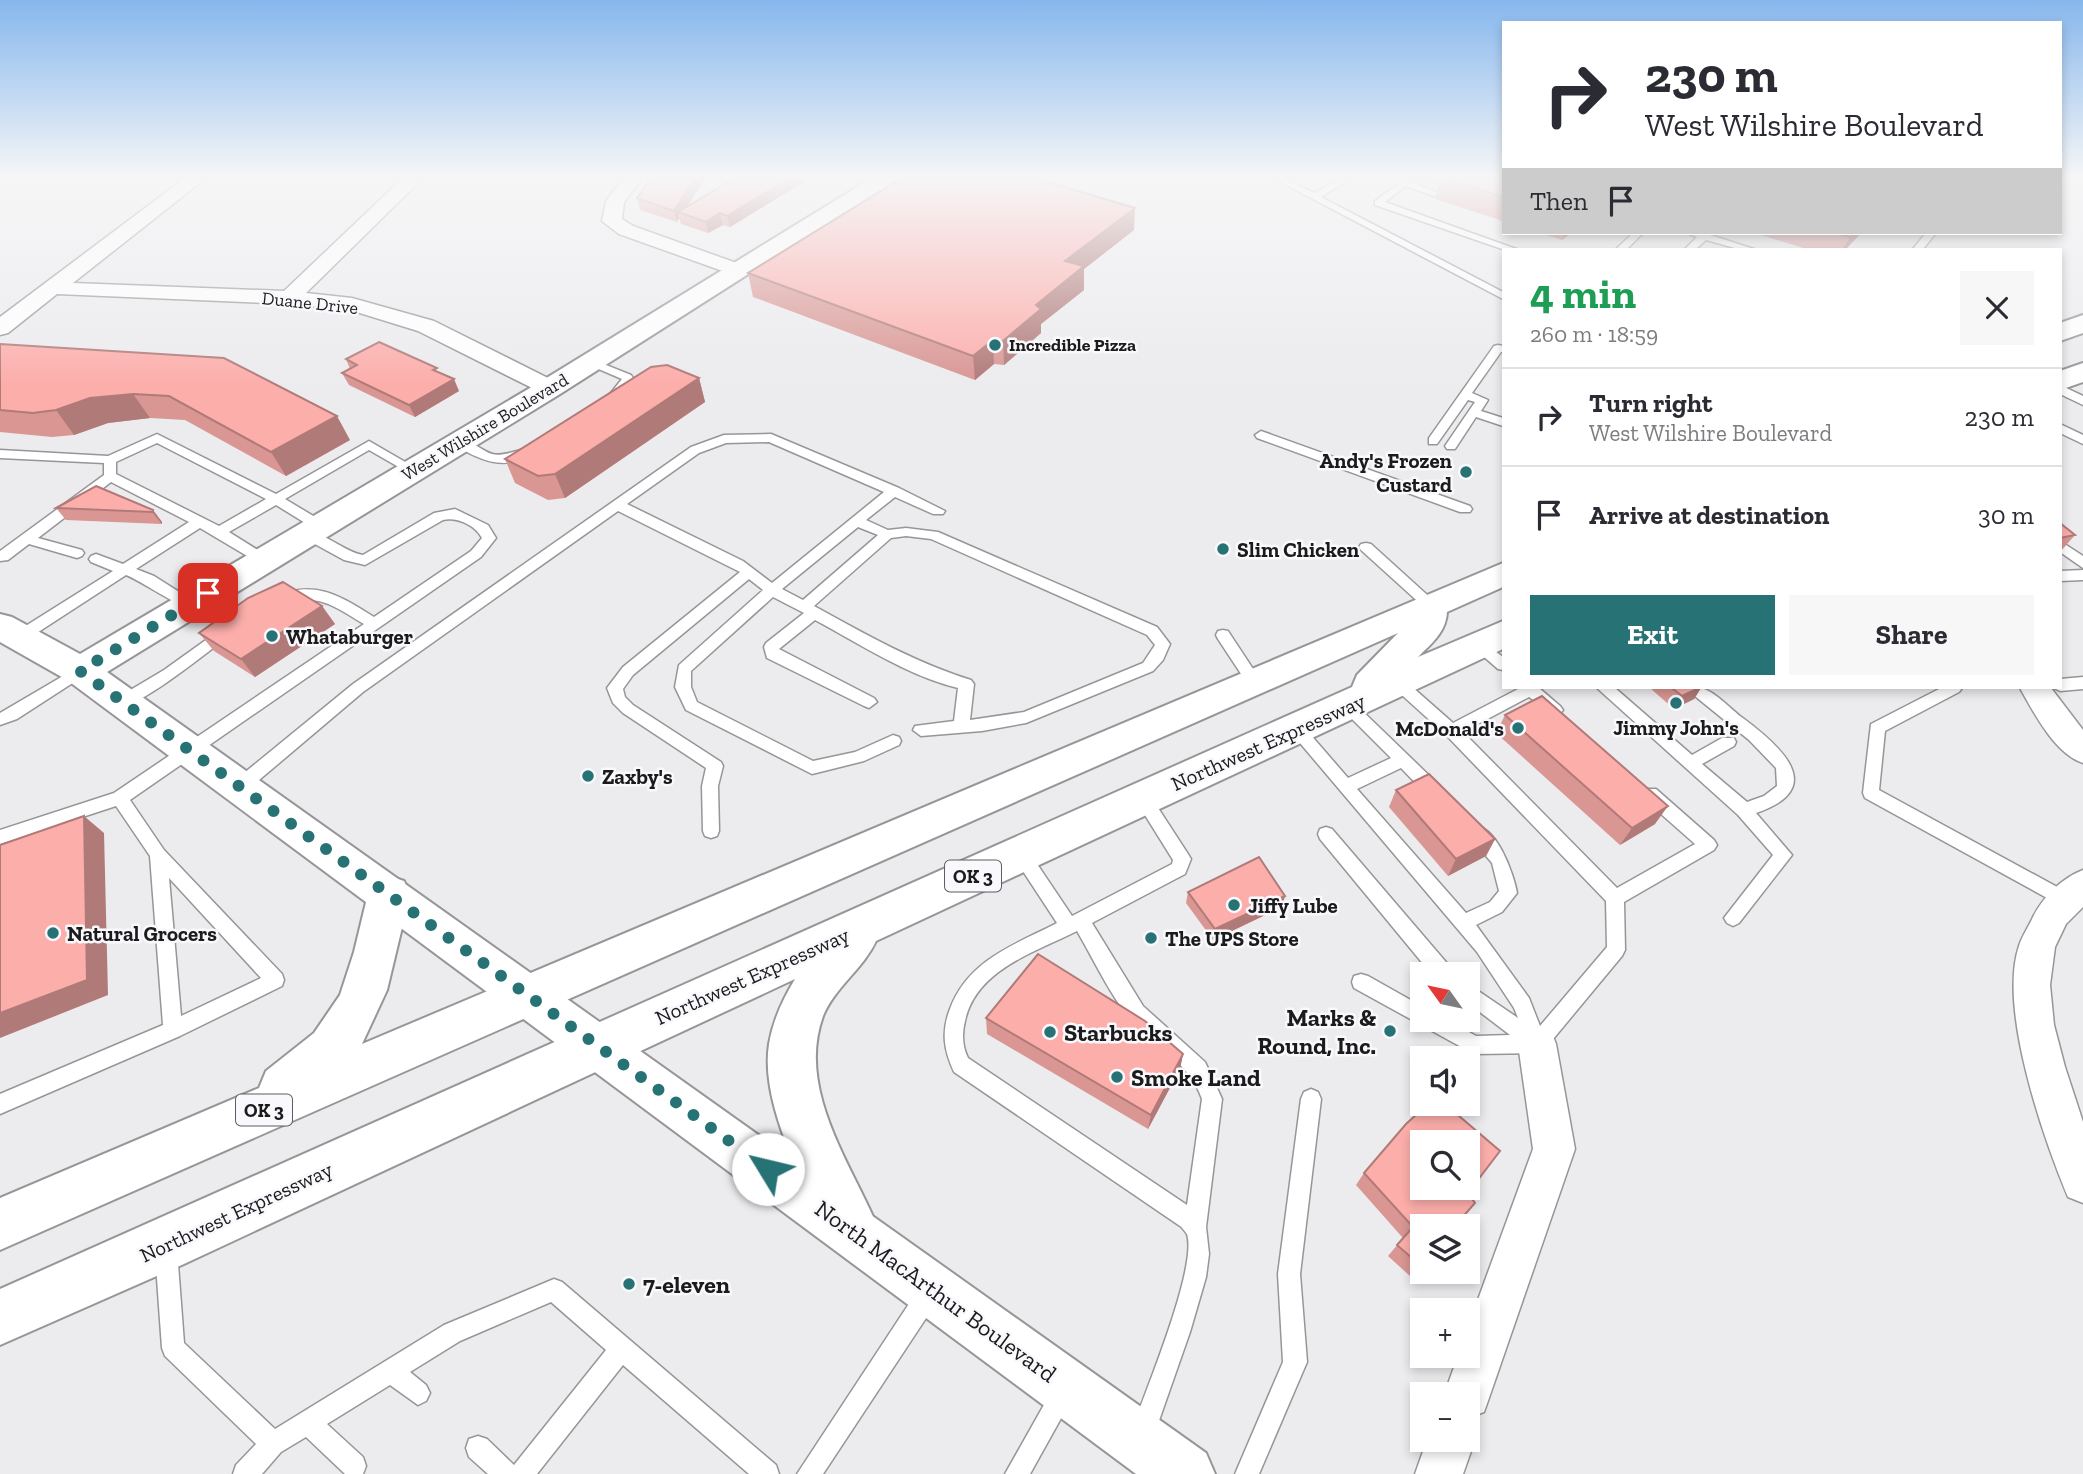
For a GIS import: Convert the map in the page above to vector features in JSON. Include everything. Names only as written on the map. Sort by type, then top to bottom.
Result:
[{"type":"main road","name":"West Wilshire Boulevard","points":[[80,671],[550,388],[776,247]]},
{"type":"main road","points":[[2062,332],[2083,323]]},
{"type":"main road","points":[[2062,381],[2083,371]]},
{"type":"main road","name":"OK 3","points":[[0,1224],[1502,574]]},
{"type":"main road","points":[[1495,648],[1474,631],[1480,613],[1502,599]]},
{"type":"main road","points":[[1348,706],[1429,624],[1430,605]]},
{"type":"main road","name":"North MacArthur Boulevard","points":[[10,631],[80,671],[853,1230],[1185,1474]]},
{"type":"main road","name":"Northwest Expressway","points":[[0,1317],[165,1245],[1398,683],[1495,648]]},
{"type":"main road","points":[[248,1116],[313,1065],[335,1044],[350,1023],[365,993],[389,894]]},
{"type":"main road","points":[[853,1230],[804,1120],[793,1090],[791,1064],[793,1035],[813,986],[831,961],[871,922]]},
{"type":"street","points":[[0,328],[107,247]]},
{"type":"street","points":[[289,298],[342,247]]},
{"type":"street","points":[[673,247],[738,270]]},
{"type":"street","name":"Duane Drive","points":[[53,288],[289,298],[352,304],[426,327],[550,388]]},
{"type":"street","points":[[2036,689],[2060,725],[2083,751]]},
{"type":"street","points":[[2074,892],[2043,925],[2035,948],[2033,1009],[2042,1054],[2083,1182]]},
{"type":"street","points":[[1472,1382],[1554,1149],[1538,1044]]},
{"type":"street","points":[[1439,1474],[1447,1452]]},
{"type":"lane","points":[[1409,247],[1502,295]]},
{"type":"lane","points":[[1433,441],[1465,394],[1501,349]]},
{"type":"lane","points":[[591,362],[616,372],[629,382],[606,401]]},
{"type":"lane","points":[[2062,390],[2083,401]]},
{"type":"lane","points":[[1451,446],[1482,400],[1465,394]]},
{"type":"lane","points":[[1473,412],[1502,422]]},
{"type":"lane","points":[[2062,429],[2083,440]]},
{"type":"lane","points":[[1261,435],[1465,509]]},
{"type":"lane","points":[[0,454],[110,460],[157,438],[276,499],[349,557],[365,560],[439,516],[455,513],[483,528],[489,538],[475,554],[120,799],[0,837]]},
{"type":"lane","points":[[239,787],[358,688],[695,450],[724,439],[771,438],[937,511]]},
{"type":"lane","points":[[459,442],[485,459],[497,461],[512,459],[541,443]]},
{"type":"lane","points":[[219,532],[369,445],[414,470]]},
{"type":"lane","points":[[110,460],[110,476]]},
{"type":"lane","points":[[110,476],[219,532],[264,560]]},
{"type":"lane","points":[[1,557],[110,476]]},
{"type":"lane","points":[[893,741],[858,757],[813,768],[691,706],[683,687],[684,669],[772,590],[894,491]]},
{"type":"lane","points":[[617,505],[738,564],[772,590],[902,659],[945,679],[966,684],[961,727]]},
{"type":"lane","points":[[856,521],[887,534],[906,532],[933,535],[1152,631],[1163,643],[1158,656],[1148,667],[1026,717],[921,730]]},
{"type":"lane","points":[[10,631],[122,569],[199,522]]},
{"type":"lane","points":[[869,702],[772,654],[771,648],[887,534]]},
{"type":"lane","points":[[27,538],[77,553]]},
{"type":"lane","points":[[1366,547],[1430,605]]},
{"type":"lane","points":[[2062,547],[2083,563]]},
{"type":"lane","points":[[96,559],[149,579],[190,605]]},
{"type":"lane","points":[[711,831],[710,786],[715,766],[628,709],[618,699],[615,688],[628,671],[749,572]]},
{"type":"lane","points":[[2062,576],[2083,575]]},
{"type":"lane","points":[[262,608],[295,591],[309,590],[328,597],[375,624]]},
{"type":"lane","points":[[122,702],[169,674],[242,621]]},
{"type":"lane","points":[[1223,635],[1254,682]]},
{"type":"lane","points":[[0,719],[12,715],[80,671]]},
{"type":"lane","points":[[1398,683],[1452,731],[1615,898],[1616,950],[1538,1044],[1474,1045],[1451,1032]]},
{"type":"lane","points":[[2062,685],[2083,683]]},
{"type":"lane","points":[[1452,731],[1528,689]]},
{"type":"lane","points":[[1531,689],[1572,726]]},
{"type":"lane","points":[[1606,689],[1744,810],[1783,855],[1733,918]]},
{"type":"lane","points":[[1693,689],[1783,765],[1786,783],[1783,792],[1744,810]]},
{"type":"lane","points":[[1952,689],[1877,728],[1871,793],[2074,892]]},
{"type":"lane","points":[[1348,706],[1449,806]]},
{"type":"lane","points":[[1297,730],[1483,946],[1522,1004],[1538,1044]]},
{"type":"lane","points":[[1690,763],[1728,742]]},
{"type":"lane","points":[[1346,787],[1403,760]]},
{"type":"lane","points":[[1615,898],[1707,845],[1635,781]]},
{"type":"lane","points":[[0,1104],[173,1030],[275,980],[158,855],[120,799]]},
{"type":"lane","points":[[1140,1441],[1196,1273],[1199,1238],[1195,1227],[1188,1217],[961,1065],[954,1054],[952,1038],[964,996],[981,974],[1010,953],[1074,923],[1181,866],[1182,859],[1143,799]]},
{"type":"lane","points":[[1463,923],[1496,906],[1508,893],[1506,872],[1496,851],[1468,824]]},
{"type":"lane","points":[[1326,834],[1433,962]]},
{"type":"lane","points":[[1021,854],[1074,923],[1137,1013],[1199,1066],[1212,1099],[1195,1227]]},
{"type":"lane","points":[[158,855],[173,1030]]},
{"type":"lane","points":[[1361,982],[1410,1010]]},
{"type":"lane","points":[[1480,1001],[1538,1044]]},
{"type":"lane","points":[[1247,1474],[1295,1362],[1289,1275],[1311,1099]]},
{"type":"lane","points":[[165,1245],[173,1348],[273,1444]]},
{"type":"lane","points":[[809,1474],[932,1288]]},
{"type":"lane","points":[[245,1474],[273,1444],[452,1334],[554,1290],[767,1474]]},
{"type":"lane","points":[[522,1474],[622,1348]]},
{"type":"lane","points":[[391,1371],[418,1393]]},
{"type":"lane","points":[[1017,1474],[1067,1387]]},
{"type":"lane","points":[[308,1423],[354,1466]]},
{"type":"lane","points":[[478,1448],[506,1474]]},
{"type":"building","points":[[790,247],[1084,247],[1065,261],[1084,266],[1036,305],[1041,309],[1003,341],[993,340],[973,356],[748,273]]},
{"type":"building","points":[[379,342],[437,368],[433,370],[454,379],[409,405],[342,373],[357,365],[346,359]]},
{"type":"building","points":[[0,344],[224,358],[337,416],[271,452],[169,396],[133,394],[90,398],[56,410],[33,413],[0,410]]},
{"type":"building","points":[[667,365],[699,378],[555,474],[538,476],[505,459],[651,367]]},
{"type":"building","points":[[96,486],[153,510],[56,508]]},
{"type":"building","points":[[2062,525],[2075,535],[2062,538]]},
{"type":"building","points":[[283,582],[322,606],[241,659],[199,633],[248,598]]},
{"type":"building","points":[[1673,689],[1697,689],[1682,696]]},
{"type":"building","points":[[1542,696],[1668,806],[1632,828],[1505,715]]},
{"type":"building","points":[[1429,774],[1495,839],[1456,859],[1396,790]]},
{"type":"building","name":"Natural Grocers","points":[[84,816],[87,980],[0,1013],[0,845]]},
{"type":"building","name":"Jiffy Lube","points":[[1259,857],[1285,896],[1215,929],[1188,892]]},
{"type":"building","points":[[1038,954],[1145,1021],[1183,1054],[1151,1115],[986,1018]]},
{"type":"building","points":[[1415,1116],[1459,1116],[1475,1130],[1410,1130],[1410,1200],[1473,1200],[1475,1203],[1465,1214],[1410,1214],[1410,1224],[1364,1173]]},
{"type":"building","points":[[1480,1134],[1500,1151],[1480,1177]]},
{"type":"building","points":[[1410,1230],[1410,1256],[1397,1245]]},
{"type":"place","name":"Incredible Pizza","points":[[995,345]]},
{"type":"place","name":"Andy's Frozen Custard","points":[[1466,472]]},
{"type":"place","name":"Slim Chicken","points":[[1223,549]]},
{"type":"place","name":"Whataburger","points":[[272,636]]},
{"type":"place","name":"Jimmy John's","points":[[1676,703]]},
{"type":"place","name":"McDonald's","points":[[1518,728]]},
{"type":"place","name":"Zaxby's","points":[[588,776]]},
{"type":"place","name":"Jiffy Lube","points":[[1234,905]]},
{"type":"place","name":"Natural Grocers","points":[[53,933]]},
{"type":"place","name":"The UPS Store","points":[[1151,938]]},
{"type":"place","name":"Marks & Round, Inc.","points":[[1390,1031]]},
{"type":"place","name":"Starbucks","points":[[1050,1032]]},
{"type":"place","name":"Smoke Land","points":[[1117,1077]]},
{"type":"place","name":"7-eleven","points":[[629,1284]]},
{"type":"route","points":[[208,593],[80,671],[768,1169]]}]
